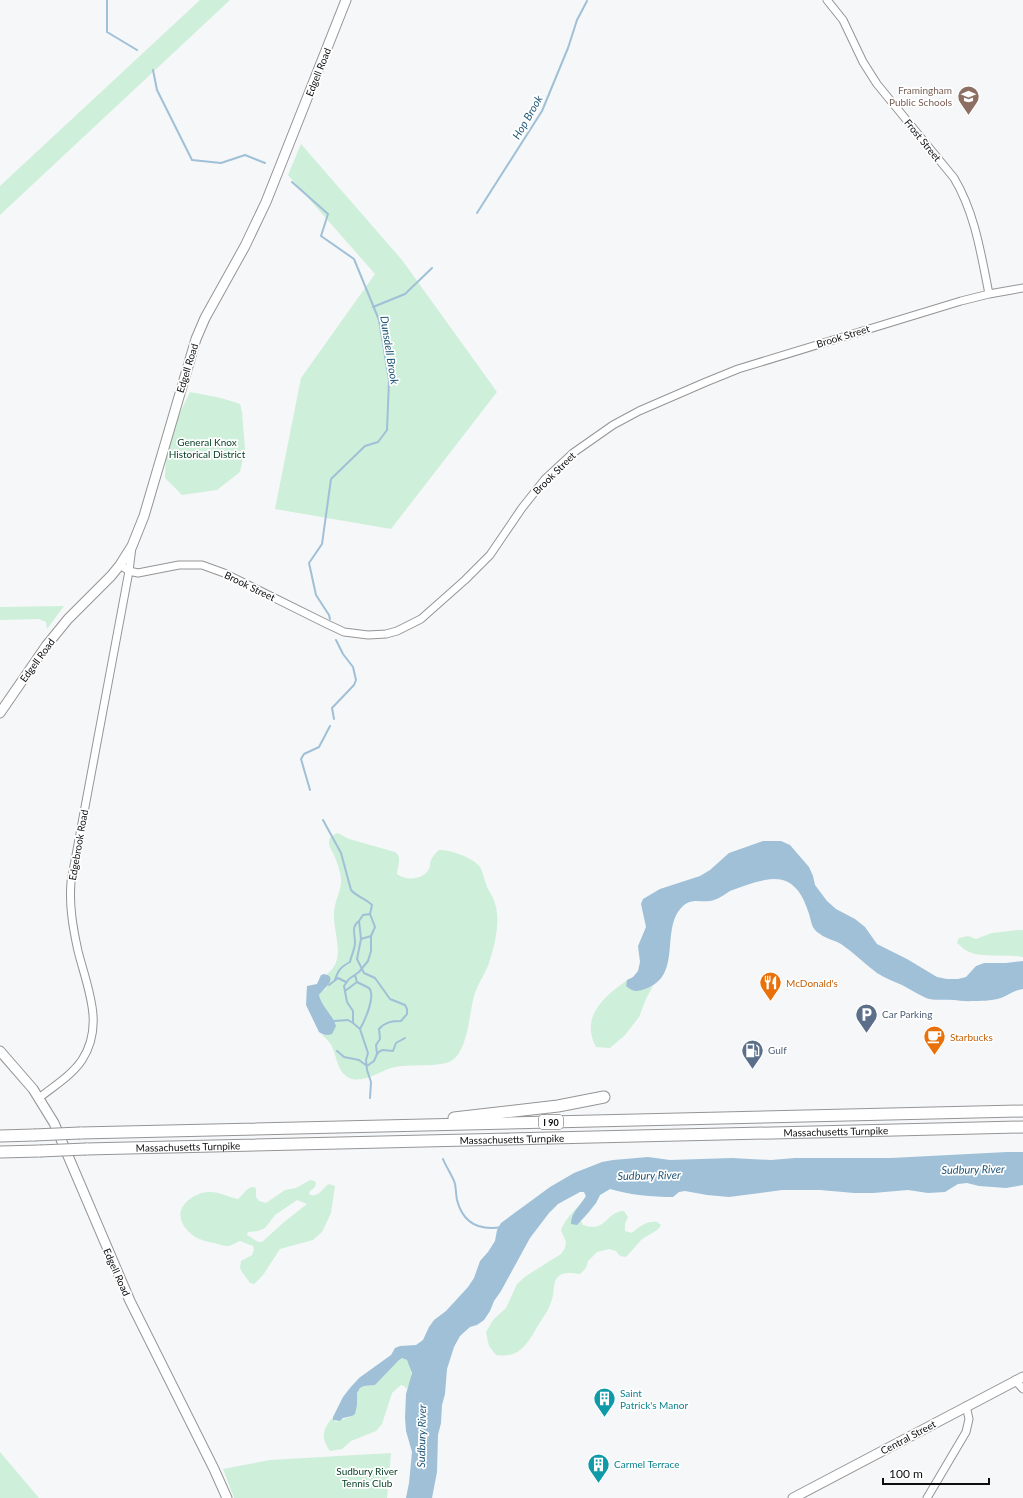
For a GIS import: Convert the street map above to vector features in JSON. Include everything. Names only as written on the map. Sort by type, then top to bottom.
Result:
[{"type":"highway","points":[[347,1127],[464,1117],[558,1106],[604,1097]]},
{"type":"highway","name":"Massachusetts Turnpike","points":[[0,1136],[1023,1111]]},
{"type":"highway","name":"Massachusetts Turnpike","points":[[0,1152],[1023,1127]]},
{"type":"main road","name":"Edgell Road","points":[[0,714],[35,660],[56,633],[120,565],[132,546],[144,516],[196,339],[205,318],[245,246],[263,208],[346,0]]},
{"type":"main road","name":"Edgell Road","points":[[0,1051],[22,1075],[39,1098],[54,1123],[132,1304],[227,1498]]},
{"type":"main road","name":"Central Street","points":[[794,1498],[1019,1378]]},
{"type":"street","name":"Frost Street","points":[[827,0],[843,20],[863,62],[873,79],[954,178],[963,193],[970,210],[988,294]]},
{"type":"street","name":"Brook Street","points":[[129,571],[138,572],[179,565],[202,565],[224,573],[344,632],[368,635],[386,634],[397,631],[421,619],[465,580],[490,555],[526,503],[545,479],[573,453],[613,424],[706,382],[753,364],[906,317],[988,294],[1023,288]]},
{"type":"street","points":[[120,565],[129,571],[132,546]]},
{"type":"street","name":"Edgebrook Road","points":[[39,1098],[68,1076],[78,1065],[87,1051],[93,1032],[94,1014],[71,915],[70,888],[76,847],[129,571]]},
{"type":"street","points":[[1019,1378],[1023,1389]]},
{"type":"street","points":[[927,1498],[966,1432],[969,1418],[966,1406]]},
{"type":"green space","points":[[200,0],[230,0],[0,215],[0,186]]},
{"type":"green space","points":[[301,144],[402,260],[497,392],[391,529],[275,509],[301,378],[375,274],[288,175]]},
{"type":"green space","name":"General Knox Historical District","points":[[190,392],[221,398],[240,404],[245,449],[240,472],[217,490],[182,495],[165,478],[166,453],[178,417]]},
{"type":"green space","points":[[64,606],[47,629],[46,622],[39,619],[0,620],[0,607]]},
{"type":"green space","points":[[338,833],[349,839],[395,852],[399,856],[397,874],[405,878],[419,877],[426,873],[433,857],[439,850],[449,851],[467,857],[481,869],[496,908],[496,937],[488,966],[475,993],[468,1030],[462,1049],[451,1061],[439,1064],[391,1068],[362,1079],[351,1079],[341,1070],[331,1045],[322,1035],[328,1035],[331,1015],[322,1006],[319,995],[326,989],[330,977],[327,974],[333,968],[338,954],[334,914],[341,878],[329,843],[331,836]]},
{"type":"green space","points":[[1023,930],[1023,957],[980,955],[966,950],[957,943],[959,938],[968,936],[976,939],[992,933]]},
{"type":"green space","points":[[627,980],[626,986],[638,991],[653,986],[639,1017],[625,1035],[610,1048],[596,1047],[592,1036],[591,1026],[597,1008],[610,993]]},
{"type":"green space","points":[[310,1180],[314,1181],[316,1183],[315,1187],[309,1192],[310,1195],[316,1195],[329,1184],[335,1186],[331,1213],[322,1232],[313,1240],[280,1249],[263,1275],[254,1284],[250,1283],[240,1268],[241,1261],[252,1255],[254,1250],[253,1246],[240,1241],[229,1246],[204,1241],[191,1234],[184,1227],[182,1222],[181,1211],[183,1206],[187,1201],[203,1193],[216,1192],[238,1199],[248,1189],[255,1187],[256,1197],[259,1201],[266,1203],[285,1190],[296,1188]],"holes":[[[297,1200],[307,1204],[262,1242],[258,1242],[247,1235],[248,1232],[258,1231],[265,1228],[275,1215]]]},
{"type":"green space","points":[[610,1189],[600,1195],[596,1203],[581,1221],[583,1225],[591,1227],[597,1226],[618,1212],[624,1211],[628,1217],[625,1224],[625,1231],[632,1233],[641,1226],[650,1222],[657,1222],[661,1225],[657,1230],[642,1239],[626,1257],[620,1256],[616,1251],[609,1249],[597,1252],[588,1261],[586,1268],[580,1274],[567,1273],[559,1276],[555,1283],[553,1297],[548,1309],[527,1343],[518,1352],[505,1356],[496,1355],[489,1346],[486,1332],[493,1320],[506,1308],[517,1284],[526,1276],[561,1254],[565,1248],[566,1242],[561,1230],[566,1220],[586,1196],[584,1192]]},
{"type":"green space","points":[[402,1358],[407,1360],[410,1367],[410,1382],[407,1389],[401,1385],[392,1393],[382,1424],[376,1431],[351,1441],[342,1449],[330,1451],[325,1441],[324,1433],[327,1425],[333,1417],[336,1422],[352,1416],[357,1405],[357,1392],[360,1388],[375,1385],[392,1366]]},
{"type":"green space","points":[[0,1452],[39,1498],[0,1498]]},
{"type":"green space","name":"Sudbury River Tennis Club","points":[[391,1453],[387,1498],[234,1498],[223,1469],[270,1460]]},
{"type":"water","points":[[763,841],[781,841],[790,845],[809,867],[815,885],[827,901],[836,909],[855,919],[865,927],[877,944],[907,959],[937,977],[947,979],[966,977],[976,966],[984,963],[1023,961],[1023,989],[1014,991],[1001,998],[989,1000],[966,1001],[926,998],[877,973],[841,944],[817,932],[813,927],[805,903],[798,890],[787,882],[773,879],[743,886],[714,900],[694,901],[687,903],[676,915],[672,926],[668,963],[664,974],[657,983],[642,990],[633,990],[626,986],[627,980],[633,977],[638,971],[640,962],[638,946],[646,927],[641,904],[643,899],[660,889],[700,876],[710,870],[729,853]]},
{"type":"water","points":[[324,974],[329,976],[330,981],[319,995],[320,1000],[336,1026],[332,1034],[328,1035],[319,1032],[306,1005],[307,986],[317,984],[321,975]]},
{"type":"water","name":"Sudbury River","points":[[1023,1152],[1023,1185],[1006,1188],[979,1186],[967,1183],[958,1184],[945,1192],[928,1193],[908,1190],[854,1193],[820,1190],[782,1190],[729,1197],[685,1191],[679,1192],[673,1197],[657,1197],[610,1189],[600,1195],[596,1203],[577,1225],[571,1224],[574,1212],[586,1196],[584,1192],[580,1192],[558,1204],[549,1213],[530,1238],[484,1320],[477,1325],[470,1327],[460,1336],[454,1347],[447,1369],[445,1394],[438,1435],[437,1472],[432,1498],[406,1498],[412,1452],[406,1431],[405,1418],[406,1394],[412,1373],[407,1360],[402,1358],[398,1361],[375,1385],[360,1388],[357,1393],[355,1414],[343,1418],[340,1421],[333,1420],[343,1397],[359,1378],[391,1355],[395,1348],[400,1346],[416,1345],[423,1340],[434,1320],[446,1311],[468,1287],[474,1278],[480,1261],[495,1241],[497,1230],[501,1223],[550,1187],[574,1173],[602,1162],[648,1157],[670,1160],[732,1158],[771,1160],[795,1158],[891,1158]]},
{"type":"waterway","name":"Dunsdell Brook","points":[[107,0],[107,32],[137,50]]},
{"type":"waterway","name":"Hop Brook","points":[[477,213],[542,111],[568,48],[577,20],[587,1]]},
{"type":"waterway","name":"Dunsdell Brook","points":[[153,70],[157,90],[192,160],[221,163],[245,155],[265,163]]},
{"type":"waterway","name":"Dunsdell Brook","points":[[292,182],[328,214],[321,236],[354,259],[379,320],[389,380],[387,430],[378,442],[365,446],[331,479],[322,544],[309,563],[316,595],[330,619]]},
{"type":"waterway","name":"Hop Brook","points":[[373,307],[405,294],[432,268]]},
{"type":"waterway","name":"Dunsdell Brook","points":[[334,719],[332,708],[354,685],[356,680],[353,667],[343,654],[336,640]]},
{"type":"waterway","name":"Dunsdell Brook","points":[[310,790],[301,759],[304,754],[319,747],[330,726]]},
{"type":"waterway","name":"Dunsdell Brook","points":[[323,820],[341,853],[351,890],[372,905],[370,914],[375,927],[371,936],[371,951],[368,961],[359,972],[349,979],[344,986],[347,1002],[353,1011],[353,1023],[360,1029],[368,1053],[366,1060],[367,1070],[371,1082],[370,1098]]},
{"type":"waterway","points":[[370,914],[363,915],[359,921],[361,939],[357,959],[364,973],[375,978],[390,999],[405,1005],[407,1009],[407,1014],[401,1021],[389,1022],[379,1029],[380,1039],[376,1045],[377,1054]]},
{"type":"waterway","points":[[335,980],[340,969],[350,962],[355,945],[354,928],[359,921]]},
{"type":"waterway","points":[[361,939],[371,936]]},
{"type":"waterway","points":[[355,975],[357,982],[369,988],[371,992],[371,1002],[360,1029]]},
{"type":"waterway","points":[[329,985],[338,978],[346,982]]},
{"type":"waterway","points":[[345,991],[357,982]]},
{"type":"waterway","points":[[334,1021],[348,1020],[353,1023]]},
{"type":"waterway","points":[[337,1051],[344,1057],[359,1060],[367,1066],[374,1061],[380,1051],[393,1051],[396,1043],[405,1038]]},
{"type":"waterway","name":"Dunsdell Brook","points":[[443,1159],[454,1182],[460,1208],[468,1220],[473,1224],[486,1228],[502,1227]]},
{"type":"place","name":"Framingham Public Schools","points":[[968,116]]},
{"type":"place","name":"McDonald's","points":[[770,1002]]},
{"type":"place","name":"Car Parking","points":[[867,1034]]},
{"type":"place","name":"Starbucks","points":[[934,1056]]},
{"type":"place","name":"Gulf","points":[[752,1070]]},
{"type":"place","name":"Saint Patrick's Manor","points":[[605,1418]]},
{"type":"place","name":"Carmel Terrace","points":[[598,1484]]}]
